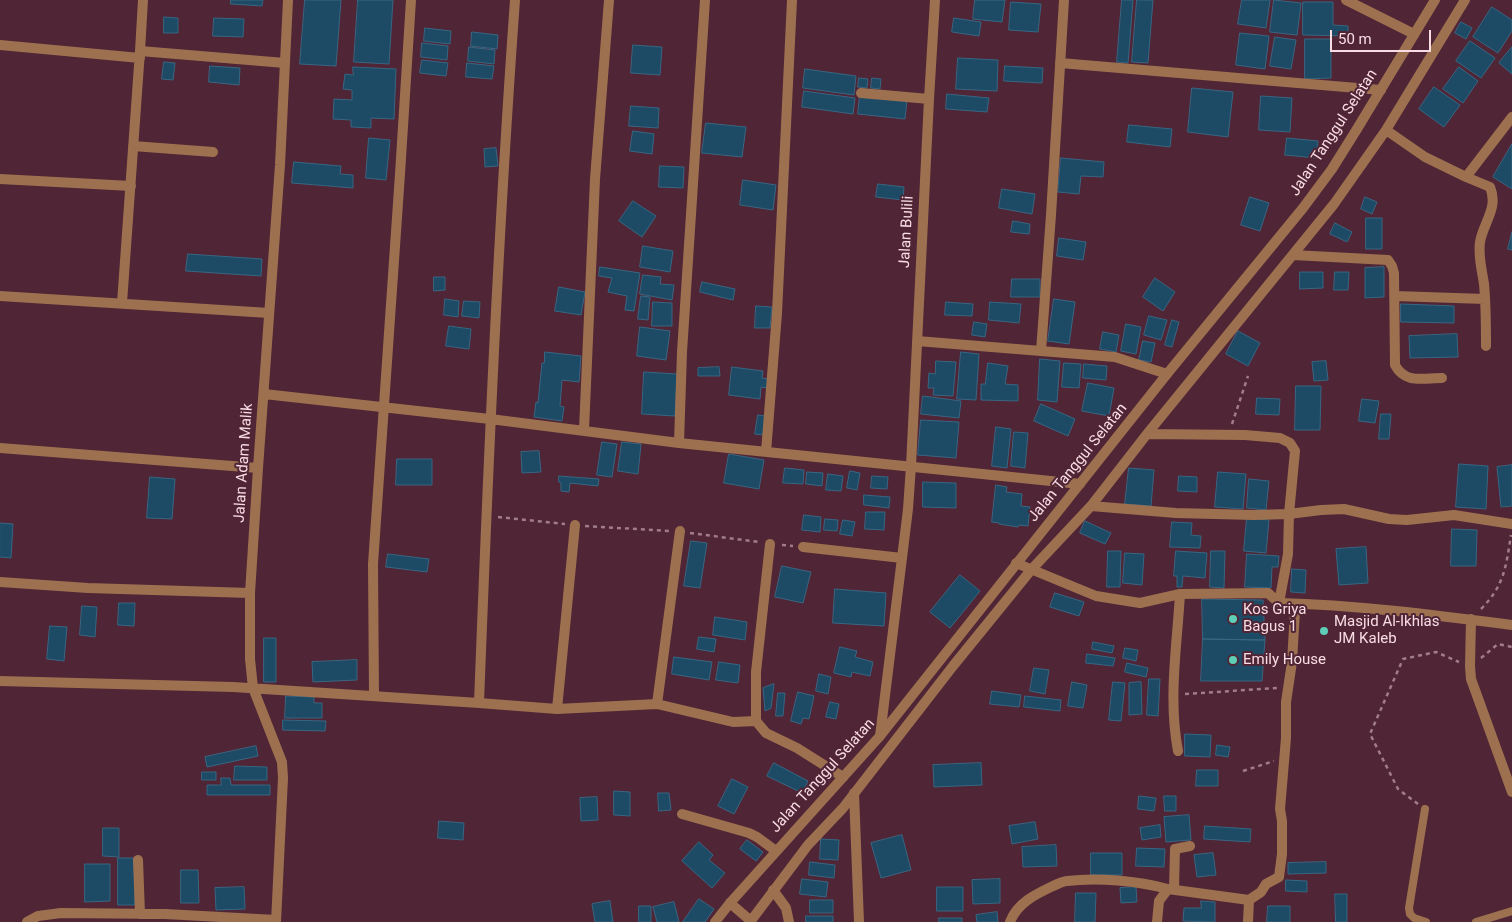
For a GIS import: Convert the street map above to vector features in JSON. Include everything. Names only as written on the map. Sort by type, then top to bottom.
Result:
[{"type":"street","points":[[122,303],[144,0]]},
{"type":"street","name":"Jalan Adam Malik","points":[[276,921],[283,778],[282,762],[253,688],[250,659],[250,593],[280,165],[288,0]]},
{"type":"street","points":[[374,696],[373,564],[410,0]]},
{"type":"street","points":[[479,703],[490,419],[505,140],[515,0]]},
{"type":"street","points":[[584,430],[594,189],[609,0]]},
{"type":"street","points":[[679,443],[682,352],[705,0]]},
{"type":"street","points":[[766,452],[777,313],[792,0]]},
{"type":"street","name":"Jalan Bulili","points":[[880,736],[908,509],[928,98],[935,0]]},
{"type":"street","points":[[1041,351],[1064,0]]},
{"type":"street","points":[[1346,0],[1414,34]]},
{"type":"street","name":"Jalan Tanggul Selatan","points":[[714,922],[880,736],[1167,374],[1303,208],[1332,169],[1435,0]]},
{"type":"street","name":"Jalan Tanggul Selatan","points":[[750,921],[808,845],[843,808],[953,666],[1031,570],[1091,506],[1147,434],[1334,204],[1386,130],[1465,0]]},
{"type":"street","points":[[0,45],[284,63]]},
{"type":"street","points":[[1060,63],[1380,90]]},
{"type":"street","points":[[861,93],[928,98]]},
{"type":"street","points":[[1466,178],[1512,117]]},
{"type":"street","points":[[1386,130],[1425,158],[1466,178],[1490,187],[1493,200],[1490,216],[1480,239],[1479,249],[1485,298],[1486,346]]},
{"type":"street","points":[[134,146],[213,152]]},
{"type":"street","points":[[0,179],[131,186]]},
{"type":"street","points":[[1293,255],[1388,260],[1394,273],[1394,358],[1397,369],[1402,376],[1411,378],[1442,378]]},
{"type":"street","points":[[0,296],[269,313]]},
{"type":"street","points":[[1395,296],[1485,298]]},
{"type":"street","points":[[917,341],[1115,357],[1167,374]]},
{"type":"street","points":[[264,394],[584,430],[679,443],[1080,484]]},
{"type":"street","points":[[1147,434],[1280,438],[1290,443],[1295,452],[1288,514],[1288,554],[1279,603]]},
{"type":"street","points":[[0,448],[258,468]]},
{"type":"street","points":[[1091,506],[1176,513],[1288,514],[1344,509],[1389,519],[1407,520],[1454,515],[1512,524]]},
{"type":"street","points":[[557,709],[575,526]]},
{"type":"street","points":[[657,704],[680,531]]},
{"type":"street","points":[[770,544],[756,672],[756,721],[766,733],[797,748],[842,777]]},
{"type":"street","points":[[803,547],[902,558]]},
{"type":"street","points":[[1010,922],[1013,913],[1032,896],[1066,881],[1110,880],[1249,900],[1261,892],[1266,884],[1279,877],[1282,821],[1280,809],[1285,757],[1286,702],[1292,662],[1295,611],[1279,603],[1268,593],[1180,594],[1140,603],[1121,601],[1096,596],[1016,563]]},
{"type":"street","points":[[0,582],[88,588],[250,593]]},
{"type":"street","points":[[1178,751],[1175,735],[1173,695],[1180,594]]},
{"type":"street","points":[[1279,603],[1342,605],[1512,624]]},
{"type":"street","points":[[1471,619],[1471,679],[1512,792]]},
{"type":"street","points":[[0,681],[253,688],[557,709],[657,704],[733,722],[756,721]]},
{"type":"street","points":[[854,794],[859,922]]},
{"type":"street","points":[[682,814],[749,833],[776,851]]},
{"type":"street","points":[[1157,922],[1159,901],[1171,889],[1175,849],[1190,846]]},
{"type":"street","points":[[138,860],[140,914]]},
{"type":"street","points":[[773,890],[786,908],[789,922]]},
{"type":"street","points":[[1248,922],[1249,900]]},
{"type":"street","points":[[730,903],[750,921]]},
{"type":"street","points":[[27,922],[47,914],[140,914],[276,921]]},
{"type":"lane","points":[[1425,809],[1409,908],[1410,914],[1414,918],[1426,922]]},
{"type":"lane","points":[[1476,922],[1512,911]]},
{"type":"path","points":[[1228,435],[1248,376]]},
{"type":"path","points":[[487,516],[575,526],[680,531],[803,547]]},
{"type":"path","points":[[1471,619],[1493,597],[1499,587],[1505,569],[1512,531]]},
{"type":"path","points":[[1425,809],[1398,789],[1370,734],[1403,659],[1436,652],[1470,666],[1498,644],[1512,647]]},
{"type":"path","points":[[1173,695],[1288,687]]},
{"type":"path","points":[[1243,772],[1285,757]]},
{"type":"building","points":[[231,0],[263,0],[262,6],[231,4]]},
{"type":"building","points":[[305,0],[341,0],[336,66],[300,64]]},
{"type":"building","points":[[358,0],[393,0],[389,64],[354,62]]},
{"type":"building","points":[[975,0],[1005,0],[1002,22],[973,19]]},
{"type":"building","points":[[1122,0],[1133,0],[1128,63],[1117,62]]},
{"type":"building","points":[[1137,0],[1153,0],[1148,63],[1132,62]]},
{"type":"building","points":[[1242,0],[1270,0],[1266,28],[1238,24]]},
{"type":"building","points":[[1274,0],[1301,3],[1297,35],[1270,32]]},
{"type":"building","points":[[1011,2],[1041,4],[1038,32],[1009,30]]},
{"type":"building","points":[[1303,2],[1333,2],[1333,25],[1348,26],[1348,36],[1303,35]]},
{"type":"building","points":[[1492,7],[1512,20],[1512,31],[1498,53],[1473,37]]},
{"type":"building","points":[[164,17],[178,18],[178,33],[164,33]]},
{"type":"building","points":[[214,18],[244,19],[243,37],[213,36]]},
{"type":"building","points":[[954,18],[981,22],[979,36],[952,32]]},
{"type":"building","points":[[1461,22],[1472,28],[1466,39],[1455,33]]},
{"type":"building","points":[[425,28],[451,31],[450,44],[424,41]]},
{"type":"building","points":[[472,32],[498,35],[497,49],[471,46]]},
{"type":"building","points":[[1240,33],[1269,36],[1265,69],[1236,65]]},
{"type":"building","points":[[1275,37],[1296,40],[1291,69],[1270,66]]},
{"type":"building","points":[[1305,39],[1331,39],[1331,78],[1305,79]]},
{"type":"building","points":[[1470,41],[1495,58],[1481,78],[1456,61]]},
{"type":"building","points":[[422,43],[448,46],[447,60],[421,57]]},
{"type":"building","points":[[633,45],[662,47],[660,75],[631,73]]},
{"type":"building","points":[[469,47],[495,50],[494,64],[468,61]]},
{"type":"building","points":[[1512,47],[1512,74],[1499,63]]},
{"type":"building","points":[[958,58],[998,60],[997,91],[956,89]]},
{"type":"building","points":[[422,60],[448,63],[446,76],[420,73]]},
{"type":"building","points":[[164,62],[175,63],[173,80],[162,79]]},
{"type":"building","points":[[467,63],[494,66],[492,79],[466,77]]},
{"type":"building","points":[[210,66],[240,68],[239,85],[209,82]]},
{"type":"building","points":[[1005,66],[1043,68],[1042,83],[1004,81]]},
{"type":"building","points":[[353,67],[396,69],[394,119],[371,118],[371,128],[351,127],[351,120],[333,119],[334,99],[352,100],[352,90],[343,89],[345,74],[353,75]]},
{"type":"building","points":[[1459,67],[1478,81],[1463,103],[1443,89]]},
{"type":"building","points":[[805,69],[856,76],[854,95],[803,88]]},
{"type":"building","points":[[859,78],[868,79],[867,88],[858,87]]},
{"type":"building","points":[[872,78],[881,79],[880,89],[871,88]]},
{"type":"building","points":[[1434,87],[1460,105],[1444,127],[1419,109]]},
{"type":"building","points":[[1192,88],[1233,92],[1228,137],[1188,132]]},
{"type":"building","points":[[804,91],[855,98],[853,114],[802,107]]},
{"type":"building","points":[[947,94],[989,98],[987,112],[946,109]]},
{"type":"building","points":[[860,95],[907,100],[905,119],[858,114]]},
{"type":"building","points":[[1261,96],[1292,98],[1290,132],[1259,130]]},
{"type":"building","points":[[631,106],[659,108],[658,128],[629,126]]},
{"type":"building","points":[[706,123],[746,127],[742,157],[702,153]]},
{"type":"building","points":[[1129,125],[1172,129],[1170,147],[1127,142]]},
{"type":"building","points":[[633,131],[654,134],[652,154],[630,151]]},
{"type":"building","points":[[369,138],[390,140],[386,180],[366,178]]},
{"type":"building","points":[[1287,138],[1318,141],[1316,158],[1285,155]]},
{"type":"building","points":[[1512,144],[1512,189],[1493,177]]},
{"type":"building","points":[[496,148],[498,166],[485,167],[484,149]]},
{"type":"building","points":[[1061,158],[1104,162],[1103,177],[1081,176],[1079,194],[1058,192]]},
{"type":"building","points":[[294,162],[341,166],[340,174],[353,175],[353,188],[292,183]]},
{"type":"building","points":[[660,166],[684,167],[683,188],[659,187]]},
{"type":"building","points":[[743,180],[776,185],[773,210],[740,205]]},
{"type":"building","points":[[878,184],[904,187],[903,200],[876,197]]},
{"type":"building","points":[[1002,189],[1035,194],[1032,214],[999,208]]},
{"type":"building","points":[[1250,197],[1269,203],[1260,231],[1241,225]]},
{"type":"building","points":[[1365,197],[1377,202],[1372,214],[1361,209]]},
{"type":"building","points":[[633,201],[656,216],[642,237],[619,221]]},
{"type":"building","points":[[1366,218],[1382,218],[1382,249],[1366,249]]},
{"type":"building","points":[[1013,221],[1030,224],[1029,234],[1011,232]]},
{"type":"building","points":[[1335,223],[1352,232],[1347,242],[1330,234]]},
{"type":"building","points":[[1512,232],[1512,250],[1508,249]]},
{"type":"building","points":[[1059,238],[1086,242],[1083,260],[1057,256]]},
{"type":"building","points":[[643,246],[673,251],[670,272],[640,267]]},
{"type":"building","points":[[188,254],[262,259],[261,276],[186,271]]},
{"type":"building","points":[[600,267],[640,273],[634,311],[625,310],[627,296],[608,292],[612,278],[599,276]]},
{"type":"building","points":[[1384,267],[1384,297],[1365,298],[1365,268]]},
{"type":"building","points":[[1300,272],[1323,272],[1323,288],[1300,289]]},
{"type":"building","points":[[1335,272],[1349,272],[1348,290],[1334,290]]},
{"type":"building","points":[[643,275],[661,277],[660,284],[674,285],[672,300],[640,294]]},
{"type":"building","points":[[434,277],[445,277],[445,290],[434,291]]},
{"type":"building","points":[[1155,278],[1175,292],[1163,311],[1143,297]]},
{"type":"building","points":[[1012,279],[1040,279],[1040,297],[1011,297]]},
{"type":"building","points":[[702,282],[735,289],[733,300],[700,292]]},
{"type":"building","points":[[559,287],[585,292],[581,315],[555,311]]},
{"type":"building","points":[[641,296],[650,297],[648,320],[638,319]]},
{"type":"building","points":[[445,299],[459,301],[458,317],[444,315]]},
{"type":"building","points":[[1054,299],[1075,302],[1069,344],[1048,341]]},
{"type":"building","points":[[464,301],[480,302],[479,318],[462,316]]},
{"type":"building","points":[[653,302],[672,303],[672,326],[652,326]]},
{"type":"building","points":[[946,302],[973,304],[972,316],[945,315]]},
{"type":"building","points":[[990,302],[1021,304],[1019,323],[989,320]]},
{"type":"building","points":[[1401,304],[1454,306],[1454,323],[1401,322]]},
{"type":"building","points":[[756,306],[772,307],[770,328],[755,328]]},
{"type":"building","points":[[1149,316],[1167,320],[1161,340],[1144,335]]},
{"type":"building","points":[[1172,320],[1179,322],[1172,347],[1165,345]]},
{"type":"building","points":[[974,322],[987,324],[985,337],[972,335]]},
{"type":"building","points":[[1126,324],[1141,327],[1136,354],[1121,351]]},
{"type":"building","points":[[449,326],[471,329],[469,349],[446,346]]},
{"type":"building","points":[[640,327],[670,331],[666,360],[637,356]]},
{"type":"building","points":[[1238,331],[1260,343],[1248,366],[1226,354]]},
{"type":"building","points":[[1103,332],[1119,335],[1116,352],[1100,349]]},
{"type":"building","points":[[1457,334],[1458,357],[1410,358],[1409,336]]},
{"type":"building","points":[[1143,341],[1155,343],[1151,362],[1139,360]]},
{"type":"building","points":[[545,352],[581,356],[579,382],[562,380],[560,406],[564,407],[562,421],[534,417],[536,402],[538,403]]},
{"type":"building","points":[[961,352],[979,354],[976,400],[957,399]]},
{"type":"building","points":[[1040,359],[1060,361],[1057,402],[1038,400]]},
{"type":"building","points":[[936,361],[956,362],[953,396],[933,395],[934,388],[928,388],[929,373],[935,374]]},
{"type":"building","points":[[1326,361],[1328,380],[1314,381],[1312,362]]},
{"type":"building","points":[[988,363],[1008,366],[1005,384],[1018,385],[1018,401],[981,400],[981,384],[985,384]]},
{"type":"building","points":[[1064,363],[1081,364],[1079,388],[1062,387]]},
{"type":"building","points":[[1084,364],[1107,366],[1106,380],[1083,378]]},
{"type":"building","points":[[719,367],[720,376],[698,376],[698,368]]},
{"type":"building","points":[[732,367],[763,371],[762,378],[768,379],[767,388],[761,387],[760,399],[729,395]]},
{"type":"building","points":[[644,372],[677,374],[675,416],[642,414]]},
{"type":"building","points":[[1088,383],[1114,388],[1109,416],[1082,411]]},
{"type":"building","points":[[1296,386],[1321,386],[1320,430],[1295,430]]},
{"type":"building","points":[[923,396],[961,401],[959,418],[921,414]]},
{"type":"building","points":[[1257,398],[1280,399],[1279,415],[1256,414]]},
{"type":"building","points":[[1362,399],[1379,401],[1375,423],[1359,421]]},
{"type":"building","points":[[1041,404],[1075,419],[1068,436],[1034,421]]},
{"type":"building","points":[[1381,414],[1391,414],[1389,439],[1379,439]]},
{"type":"building","points":[[758,415],[766,416],[763,435],[755,434]]},
{"type":"building","points":[[921,420],[959,422],[956,458],[918,455]]},
{"type":"building","points":[[996,427],[1011,429],[1007,468],[992,466]]},
{"type":"building","points":[[1014,432],[1028,433],[1025,468],[1011,466]]},
{"type":"building","points":[[602,442],[617,444],[612,477],[597,475]]},
{"type":"building","points":[[622,442],[641,444],[638,474],[618,471]]},
{"type":"building","points":[[539,451],[541,472],[522,473],[521,452]]},
{"type":"building","points":[[729,454],[764,460],[759,489],[724,483]]},
{"type":"building","points":[[397,459],[432,459],[432,485],[396,485]]},
{"type":"building","points":[[1459,464],[1488,466],[1486,509],[1456,507]]},
{"type":"building","points":[[1512,465],[1512,506],[1501,507],[1497,467]]},
{"type":"building","points":[[785,468],[804,470],[803,484],[783,483]]},
{"type":"building","points":[[1129,468],[1154,470],[1151,506],[1125,504]]},
{"type":"building","points":[[850,471],[860,473],[857,490],[847,488]]},
{"type":"building","points":[[807,472],[823,473],[822,486],[806,484]]},
{"type":"building","points":[[1218,472],[1246,474],[1243,509],[1215,507]]},
{"type":"building","points":[[828,474],[843,476],[841,491],[826,490]]},
{"type":"building","points":[[559,476],[599,479],[598,486],[570,483],[569,492],[561,491]]},
{"type":"building","points":[[872,476],[888,477],[887,489],[871,488]]},
{"type":"building","points":[[1179,476],[1197,477],[1197,492],[1178,491]]},
{"type":"building","points":[[150,477],[175,479],[172,519],[147,518]]},
{"type":"building","points":[[1249,479],[1269,481],[1266,510],[1247,508]]},
{"type":"building","points":[[923,482],[956,483],[956,508],[923,507]]},
{"type":"building","points":[[996,485],[1007,487],[1006,492],[1022,494],[1021,506],[1030,507],[1028,526],[1019,525],[1018,527],[992,522]]},
{"type":"building","points":[[864,495],[890,497],[889,508],[864,505]]},
{"type":"building","points":[[866,512],[885,512],[884,530],[865,529]]},
{"type":"building","points":[[804,515],[821,517],[820,532],[802,530]]},
{"type":"building","points":[[1247,518],[1269,520],[1266,553],[1244,551]]},
{"type":"building","points":[[825,519],[838,520],[837,531],[824,530]]},
{"type":"building","points":[[843,520],[855,522],[852,536],[840,534]]},
{"type":"building","points":[[1085,521],[1111,533],[1105,544],[1080,533]]},
{"type":"building","points":[[1172,522],[1192,523],[1191,535],[1201,536],[1200,548],[1170,547]]},
{"type":"building","points":[[0,523],[13,524],[11,558],[0,557]]},
{"type":"building","points":[[1452,529],[1477,530],[1476,566],[1451,566]]},
{"type":"building","points":[[691,541],[707,543],[700,588],[684,586]]},
{"type":"building","points":[[1366,547],[1368,583],[1339,585],[1336,549]]},
{"type":"building","points":[[1108,551],[1121,551],[1120,587],[1107,587]]},
{"type":"building","points":[[1176,551],[1207,553],[1205,578],[1183,576],[1182,587],[1177,587],[1177,576],[1174,576]]},
{"type":"building","points":[[1211,551],[1225,551],[1224,588],[1210,587]]},
{"type":"building","points":[[1125,553],[1144,554],[1142,585],[1123,583]]},
{"type":"building","points":[[388,554],[429,559],[427,572],[386,567]]},
{"type":"building","points":[[1247,554],[1279,556],[1278,567],[1272,567],[1271,588],[1245,587]]},
{"type":"building","points":[[782,566],[811,572],[803,603],[775,597]]},
{"type":"building","points":[[1292,569],[1306,570],[1305,593],[1291,592]]},
{"type":"building","points":[[960,575],[980,591],[950,628],[930,612]]},
{"type":"building","points":[[835,589],[886,593],[884,626],[833,623]]},
{"type":"building","points":[[1055,593],[1084,602],[1079,616],[1050,607]]},
{"type":"building","name":"Kos Griya Bagus 1","points":[[1202,599],[1263,600],[1265,640],[1203,639]]},
{"type":"building","points":[[119,603],[135,603],[134,626],[118,625]]},
{"type":"building","points":[[82,606],[97,607],[95,637],[80,635]]},
{"type":"building","points":[[715,617],[747,622],[745,640],[713,635]]},
{"type":"building","points":[[50,626],[67,627],[64,661],[47,659]]},
{"type":"building","points":[[699,637],[716,639],[714,652],[697,649]]},
{"type":"building","points":[[264,638],[276,638],[276,682],[264,682]]},
{"type":"building","name":"Emily House","points":[[1203,639],[1265,640],[1262,681],[1201,681]]},
{"type":"building","points":[[1093,642],[1114,646],[1112,653],[1092,649]]},
{"type":"building","points":[[840,647],[857,651],[855,657],[873,662],[870,676],[852,672],[851,677],[834,673]]},
{"type":"building","points":[[1125,648],[1138,650],[1136,661],[1123,658]]},
{"type":"building","points":[[1087,654],[1115,658],[1113,666],[1086,663]]},
{"type":"building","points":[[674,657],[712,662],[709,680],[672,674]]},
{"type":"building","points":[[357,660],[357,680],[313,682],[312,662]]},
{"type":"building","points":[[719,662],[740,665],[738,683],[716,680]]},
{"type":"building","points":[[1127,663],[1148,668],[1146,677],[1125,672]]},
{"type":"building","points":[[1034,668],[1049,670],[1045,694],[1030,691]]},
{"type":"building","points":[[819,674],[831,677],[828,694],[816,691]]},
{"type":"building","points":[[1149,679],[1160,679],[1158,716],[1147,715]]},
{"type":"building","points":[[1072,682],[1087,685],[1083,708],[1068,706]]},
{"type":"building","points":[[1113,682],[1125,683],[1121,721],[1109,720]]},
{"type":"building","points":[[1141,682],[1142,714],[1129,715],[1129,683]]},
{"type":"building","points":[[774,684],[771,708],[765,711],[763,688]]},
{"type":"building","points":[[992,691],[1021,695],[1019,707],[990,704]]},
{"type":"building","points":[[798,692],[814,696],[809,719],[803,718],[801,724],[791,721]]},
{"type":"building","points":[[778,693],[785,693],[783,716],[776,716]]},
{"type":"building","points":[[286,696],[314,697],[314,703],[322,703],[322,718],[285,718]]},
{"type":"building","points":[[1025,696],[1061,700],[1060,711],[1024,707]]},
{"type":"building","points":[[830,702],[839,704],[836,719],[826,717]]},
{"type":"building","points":[[283,720],[326,721],[325,731],[283,730]]},
{"type":"building","points":[[1185,734],[1211,735],[1210,757],[1185,756]]},
{"type":"building","points":[[1217,745],[1230,747],[1228,757],[1216,755]]},
{"type":"building","points":[[256,746],[258,756],[207,767],[205,757]]},
{"type":"building","points":[[774,763],[808,781],[802,793],[767,776]]},
{"type":"building","points":[[981,763],[982,785],[934,787],[933,765]]},
{"type":"building","points":[[235,766],[267,767],[267,780],[234,780]]},
{"type":"building","points":[[1197,770],[1218,770],[1218,786],[1196,786]]},
{"type":"building","points":[[202,772],[216,772],[216,780],[202,780]]},
{"type":"building","points":[[221,778],[230,778],[231,785],[270,785],[270,795],[207,795],[207,785],[221,785]]},
{"type":"building","points":[[732,779],[748,787],[734,814],[718,806]]},
{"type":"building","points":[[614,791],[630,792],[630,816],[614,815]]},
{"type":"building","points":[[658,793],[669,793],[671,810],[659,811]]},
{"type":"building","points":[[1139,796],[1156,798],[1154,811],[1138,809]]},
{"type":"building","points":[[1164,796],[1176,796],[1176,811],[1165,811]]},
{"type":"building","points":[[597,797],[598,820],[581,821],[580,798]]},
{"type":"building","points":[[1189,815],[1191,840],[1166,842],[1164,817]]},
{"type":"building","points":[[439,821],[464,823],[463,840],[438,838]]},
{"type":"building","points":[[1035,822],[1038,839],[1012,844],[1009,826]]},
{"type":"building","points":[[1160,825],[1161,837],[1142,840],[1140,828]]},
{"type":"building","points":[[1205,826],[1251,829],[1250,842],[1204,839]]},
{"type":"building","points":[[103,828],[119,828],[119,857],[103,856]]},
{"type":"building","points":[[902,835],[911,870],[881,878],[871,843]]},
{"type":"building","points":[[821,839],[839,840],[838,860],[820,859]]},
{"type":"building","points":[[747,840],[763,852],[756,861],[740,849]]},
{"type":"building","points":[[699,842],[713,855],[709,860],[725,873],[712,888],[682,861]]},
{"type":"building","points":[[1056,845],[1057,866],[1023,867],[1022,847]]},
{"type":"building","points":[[1137,848],[1165,849],[1164,867],[1136,866]]},
{"type":"building","points":[[1091,853],[1122,853],[1122,875],[1091,875]]},
{"type":"building","points":[[1213,853],[1216,875],[1197,877],[1194,855]]},
{"type":"building","points":[[118,858],[134,858],[135,905],[118,905]]},
{"type":"building","points":[[810,862],[835,865],[834,878],[809,875]]},
{"type":"building","points":[[1326,862],[1326,873],[1288,874],[1288,863]]},
{"type":"building","points":[[85,864],[110,864],[110,901],[85,902]]},
{"type":"building","points":[[181,870],[198,870],[199,903],[181,903]]},
{"type":"building","points":[[802,879],[828,882],[826,897],[800,894]]},
{"type":"building","points":[[1000,879],[1000,903],[973,904],[972,880]]},
{"type":"building","points":[[1286,880],[1307,881],[1307,892],[1286,891]]},
{"type":"building","points":[[244,887],[245,909],[216,910],[215,888]]},
{"type":"building","points":[[937,887],[963,887],[963,911],[937,911]]},
{"type":"building","points":[[1136,887],[1137,902],[1121,903],[1120,888]]},
{"type":"building","points":[[1076,893],[1096,893],[1095,922],[1075,922]]},
{"type":"building","points":[[1335,894],[1347,894],[1347,922],[1336,922]]},
{"type":"building","points":[[699,899],[714,909],[705,922],[683,922]]},
{"type":"building","points":[[810,900],[833,900],[833,913],[810,913]]},
{"type":"building","points":[[610,901],[613,922],[595,922],[592,904]]},
{"type":"building","points":[[1201,901],[1215,902],[1215,922],[1183,921],[1184,908],[1201,908]]},
{"type":"building","points":[[674,902],[679,922],[657,922],[653,907]]},
{"type":"building","points":[[639,906],[651,906],[651,922],[639,922]]},
{"type":"building","points":[[1268,906],[1290,906],[1290,922],[1267,922]]},
{"type":"building","points":[[997,912],[998,922],[977,922],[976,915]]},
{"type":"building","points":[[806,916],[833,916],[833,922],[806,922]]},
{"type":"building","points":[[939,918],[962,918],[962,922],[939,922]]},
{"type":"place","name":"Kos Griya Bagus 1","points":[[1233,619]]},
{"type":"place","name":"Masjid Al-Ikhlas JM Kaleb","points":[[1324,631]]},
{"type":"place","name":"Emily House","points":[[1233,660]]}]
